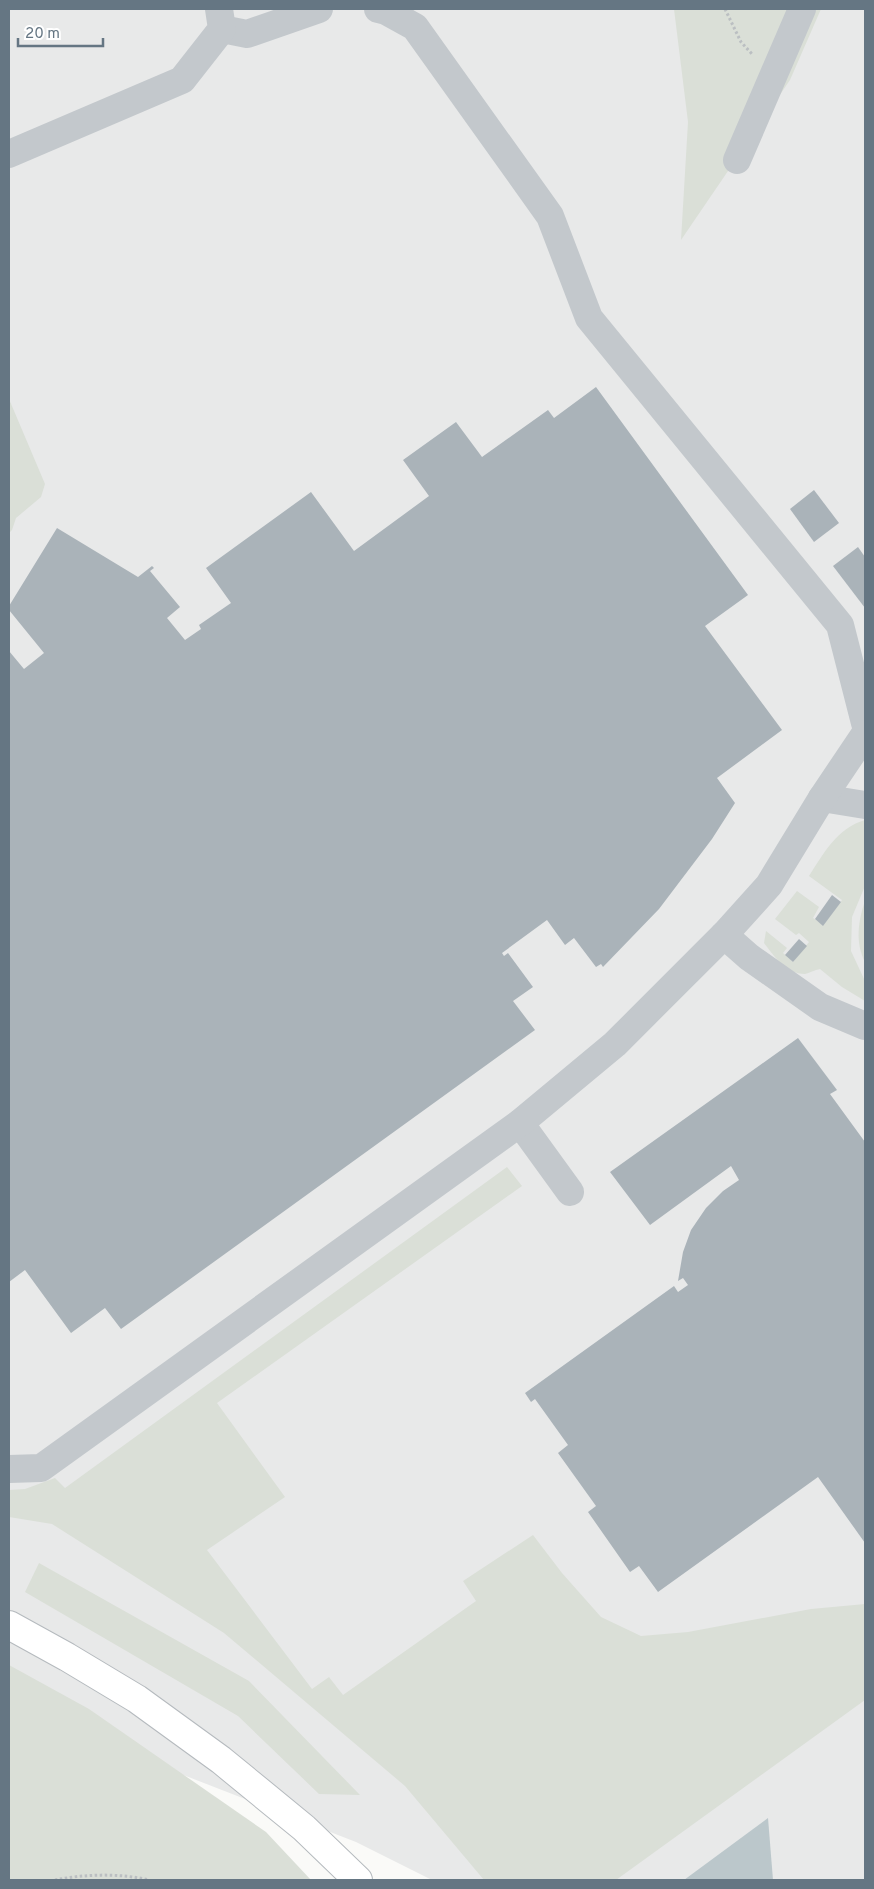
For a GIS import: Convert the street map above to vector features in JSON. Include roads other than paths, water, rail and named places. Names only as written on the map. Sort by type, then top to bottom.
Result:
[{"type":"main road","points":[[9,1625],[137,1699],[221,1760],[304,1828],[358,1880]]},
{"type":"street","points":[[9,154],[182,80],[221,19],[247,34],[319,9]]},
{"type":"street","points":[[378,9],[386,11],[415,27],[550,216],[589,318],[840,625],[865,723]]},
{"type":"street","points":[[737,160],[802,9]]},
{"type":"street","points":[[9,1469],[41,1468],[520,1123],[615,1044],[724,935],[768,885],[822,798],[865,734]]},
{"type":"street","points":[[822,798],[865,805]]},
{"type":"street","points":[[724,935],[749,957],[820,1007],[865,1026]]},
{"type":"street","points":[[520,1123],[570,1192]]}]
